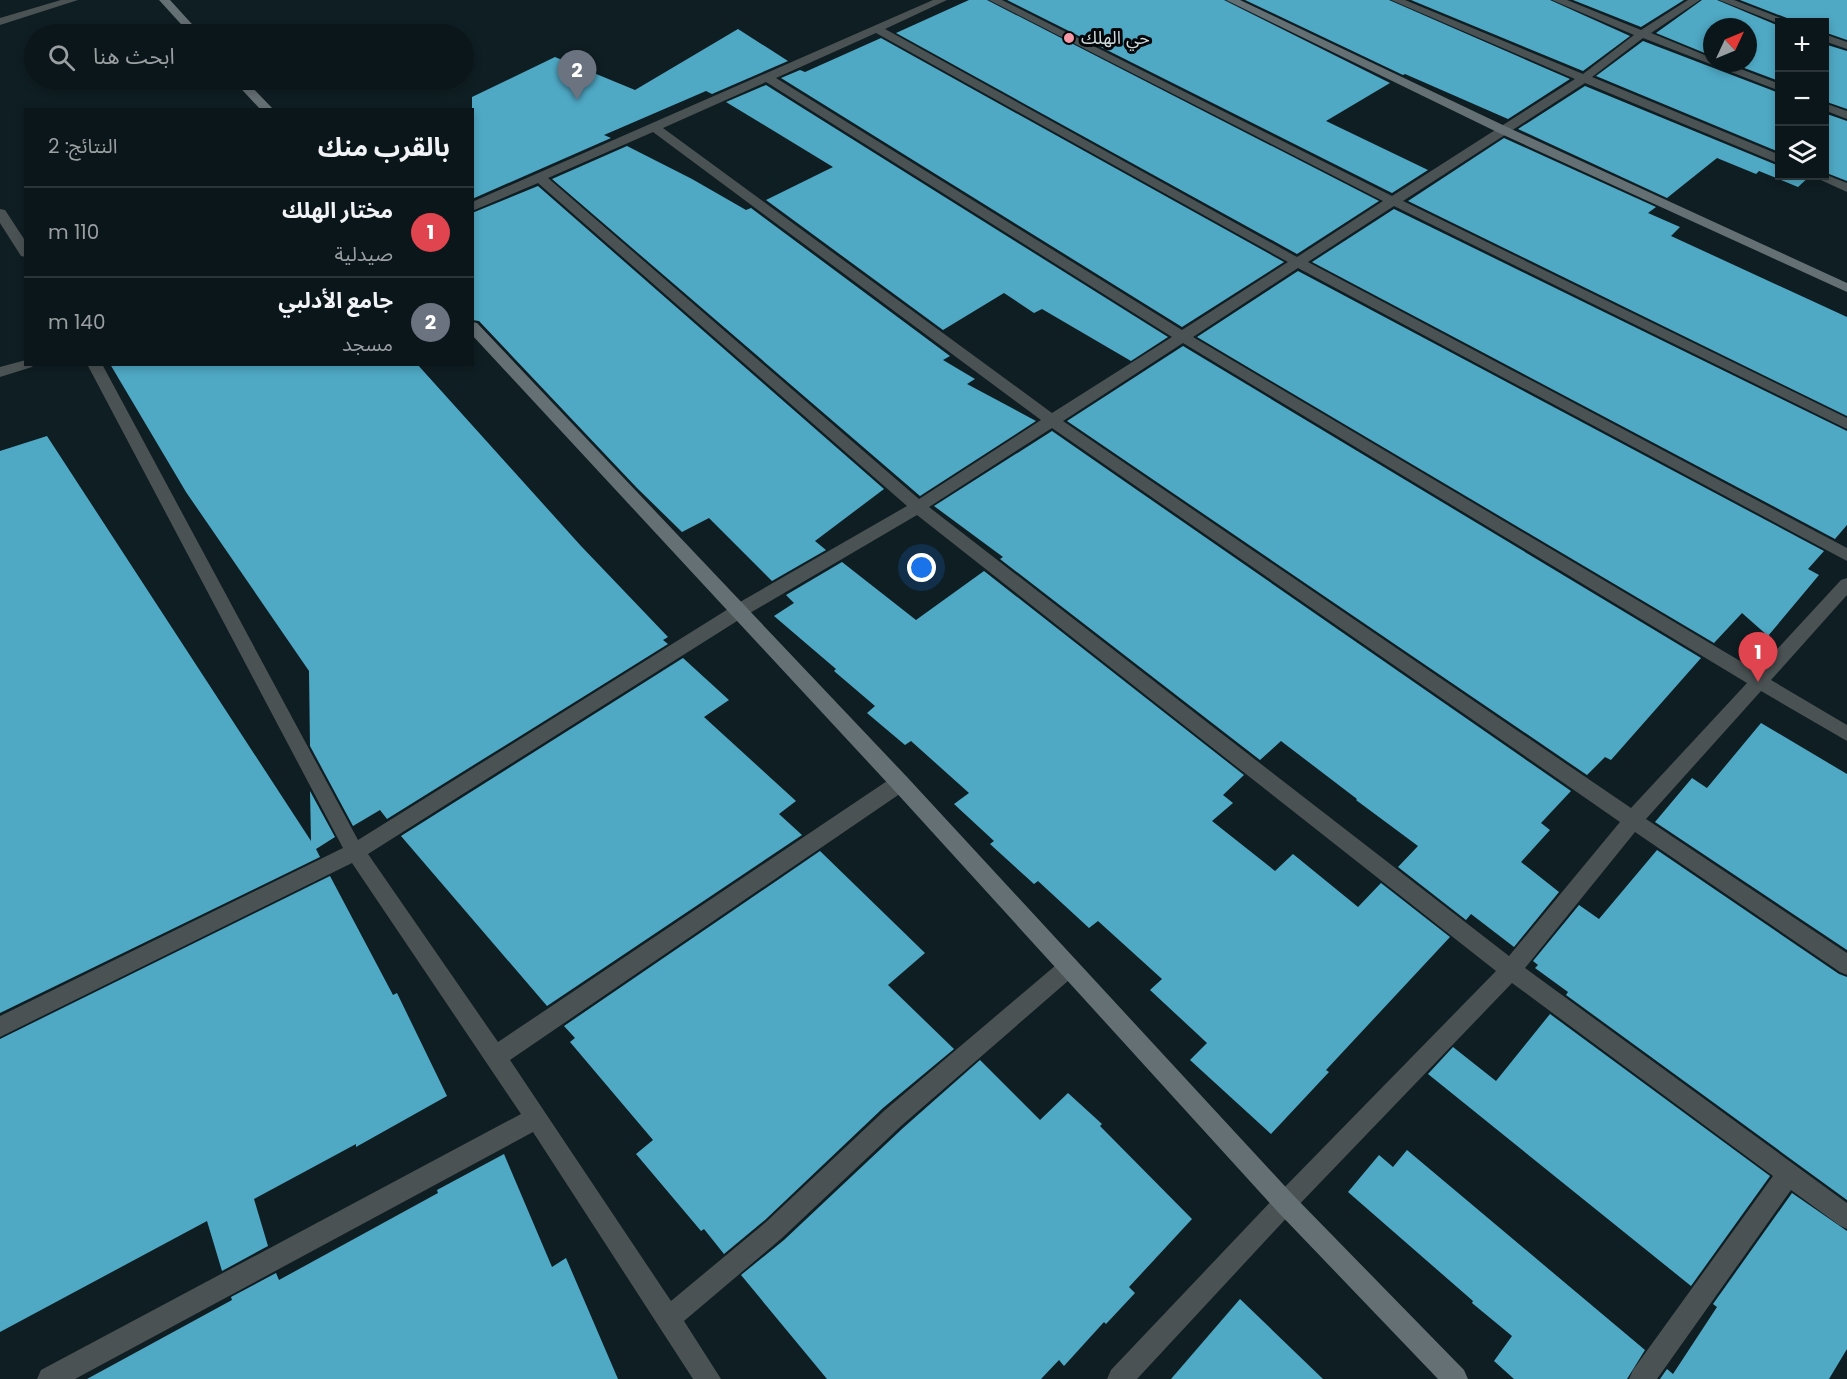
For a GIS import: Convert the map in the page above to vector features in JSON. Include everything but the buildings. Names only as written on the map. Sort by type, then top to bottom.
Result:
[{"type":"street","points":[[0,22],[74,0]]},
{"type":"street","points":[[164,0],[187,24]]},
{"type":"street","points":[[474,206],[942,0]]},
{"type":"street","points":[[994,0],[1391,200],[1847,424]]},
{"type":"street","points":[[1231,0],[1503,130],[1847,288]]},
{"type":"street","points":[[1396,0],[1775,157]]},
{"type":"street","points":[[1557,0],[1703,58]]},
{"type":"street","points":[[0,1027],[355,852],[739,611],[918,507],[1391,200],[1584,78],[1642,34],[1695,0]]},
{"type":"street","points":[[1724,0],[1775,18]]},
{"type":"street","points":[[877,28],[1297,262],[1847,555]]},
{"type":"street","points":[[1829,39],[1847,46]]},
{"type":"street","points":[[1739,72],[1775,86]]},
{"type":"street","points":[[768,78],[1181,336],[1847,734]]},
{"type":"street","points":[[249,90],[266,108]]},
{"type":"street","points":[[1829,108],[1847,114]]},
{"type":"street","points":[[654,127],[1052,421],[1847,965]]},
{"type":"street","points":[[540,178],[918,507],[1511,970],[1847,1217]]},
{"type":"street","points":[[1828,180],[1847,188]]},
{"type":"street","points":[[0,213],[24,250]]},
{"type":"street","points":[[474,328],[900,783],[1285,1203],[1455,1379]]},
{"type":"street","points":[[0,372],[24,365]]},
{"type":"street","points":[[95,366],[355,852],[537,1118],[708,1379]]},
{"type":"street","points":[[1120,1379],[1285,1203],[1511,970],[1633,820],[1847,584]]},
{"type":"street","points":[[495,1057],[900,783]]},
{"type":"street","points":[[669,1318],[774,1230],[894,1118],[1069,967]]},
{"type":"street","points":[[50,1379],[537,1118]]},
{"type":"street","points":[[1642,1379],[1789,1173]]},
{"type":"place","name":"حي الهلك","points":[[1069,38]]},
{"type":"place","name":"جامع الأدلبي","points":[[577,100]]},
{"type":"place","name":"مختار الهلك","points":[[1758,682]]}]
